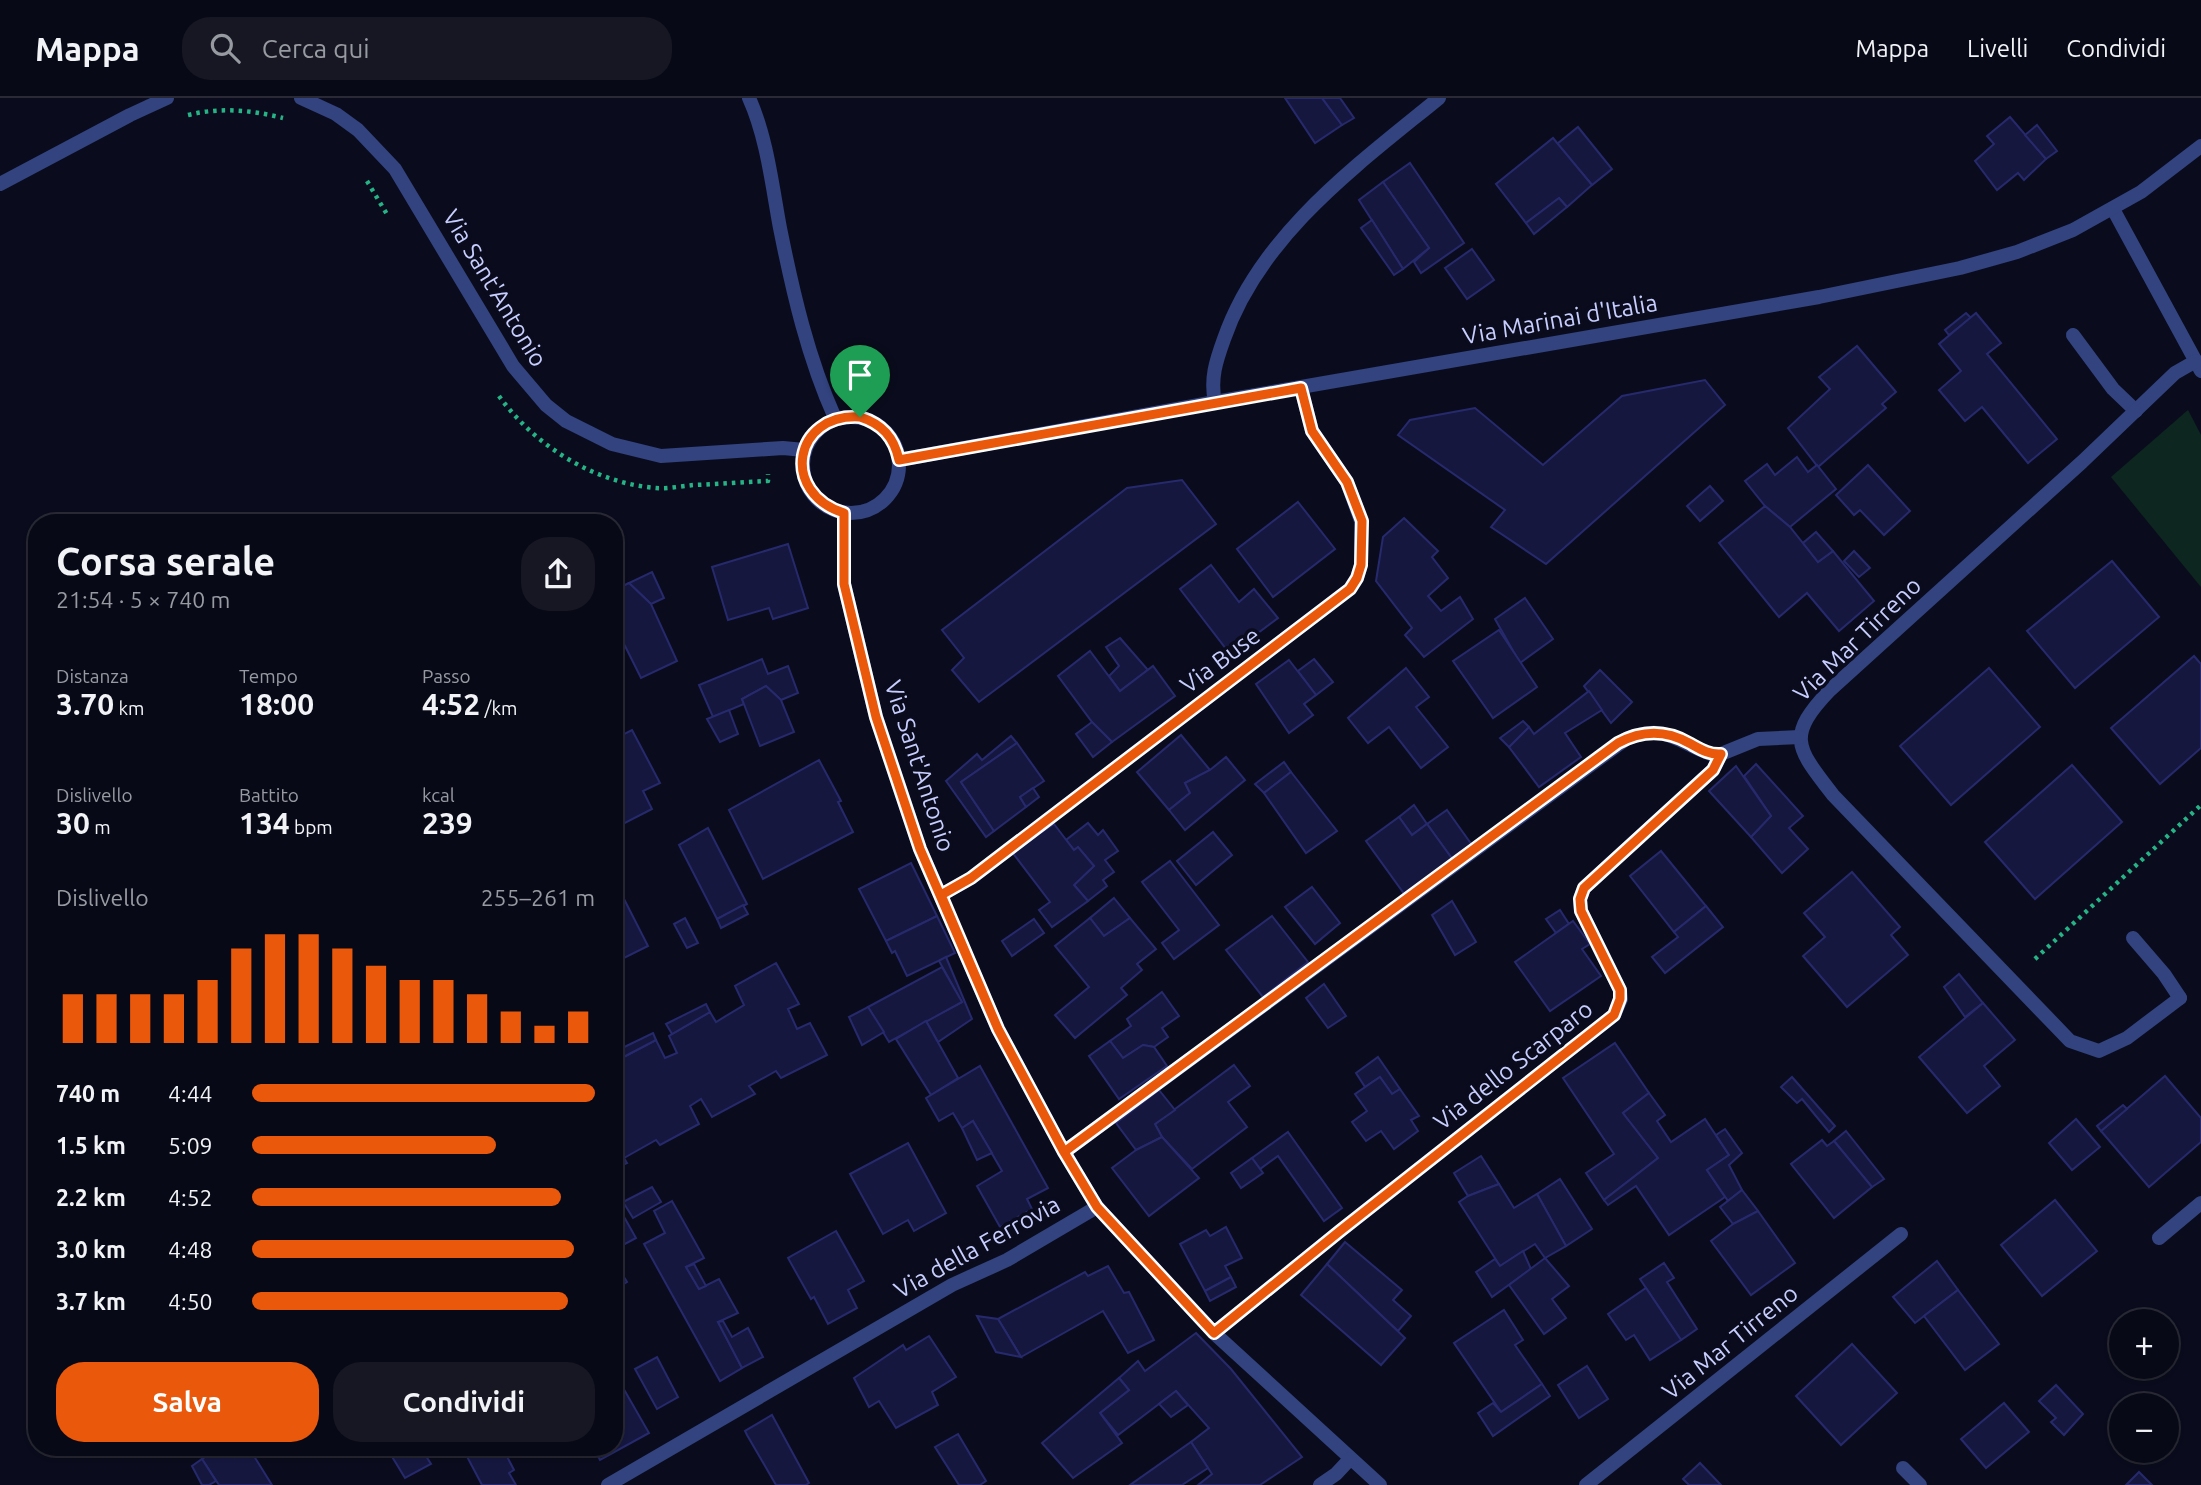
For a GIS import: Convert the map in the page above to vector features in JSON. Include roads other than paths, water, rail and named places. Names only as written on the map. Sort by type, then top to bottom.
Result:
[{"type":"street","points":[[0,184],[167,98]]},
{"type":"street","name":"Via Sant'Antonio","points":[[301,98],[336,114],[358,130],[395,169],[513,366],[528,387],[566,421],[612,444],[661,456],[765,449],[804,450]]},
{"type":"street","points":[[749,98],[763,136],[792,288],[819,381],[835,418]]},
{"type":"street","points":[[1215,402],[1212,387],[1214,366],[1232,315],[1266,262],[1289,232],[1323,196],[1439,98]]},
{"type":"street","name":"Via Marinai d'Italia","points":[[899,460],[1819,297],[1959,268],[2017,252],[2073,230],[2141,192],[2201,146]]},
{"type":"street","name":"Via Mar Tirreno","points":[[2113,209],[2198,366],[2175,373],[2082,462],[1830,690],[1810,711],[1800,737],[1803,751],[1833,795],[2070,1041],[2099,1051],[2127,1038],[2180,998],[2164,974],[2133,938]]},
{"type":"street","points":[[2073,335],[2113,388],[2136,411]]},
{"type":"street","name":"Via Buse","points":[[941,895],[971,878],[1354,584],[1361,565],[1360,514],[1347,482],[1312,431],[1301,388]]},
{"type":"street","points":[[860,417],[872,421],[890,437],[899,460],[895,484],[888,495],[868,510],[844,513],[830,509],[810,491],[802,464],[804,450],[816,430],[835,418],[860,417]]},
{"type":"street","name":"Via Sant'Antonio","points":[[844,513],[844,584],[876,717],[920,849],[998,1029],[1064,1152],[1097,1207]]},
{"type":"street","points":[[1064,1152],[1618,743],[1634,736],[1659,733],[1675,737],[1707,753],[1721,754],[1758,739],[1800,737]]},
{"type":"street","name":"Via dello Scarparo","points":[[1214,1333],[1614,1015],[1620,999],[1620,990],[1581,911],[1581,893],[1713,770],[1721,754]]},
{"type":"street","points":[[2159,1238],[2201,1203]]},
{"type":"street","name":"Via della Ferrovia","points":[[608,1485],[953,1285],[1007,1260],[1097,1207],[1214,1333],[1380,1485]]},
{"type":"street","name":"Via Mar Tirreno","points":[[1586,1485],[1901,1234]]},
{"type":"street","points":[[1320,1485],[1336,1474],[1350,1459]]},
{"type":"street","points":[[1903,1468],[1920,1485]]}]
